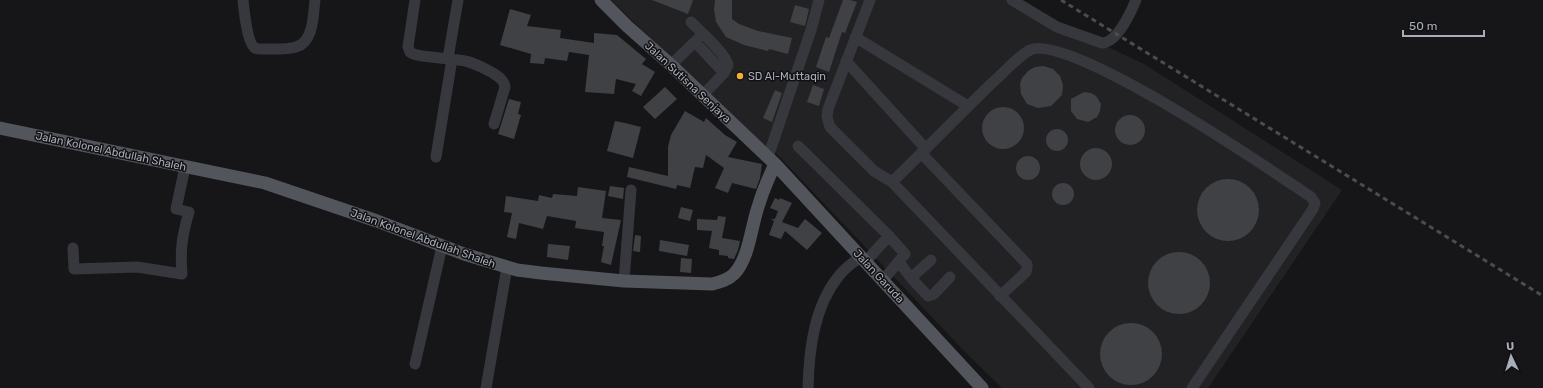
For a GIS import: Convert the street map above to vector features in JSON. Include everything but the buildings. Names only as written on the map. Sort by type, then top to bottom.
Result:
[{"type":"main road","name":"Jalan Sutisna Senjaya","points":[[601,0],[771,160]]},
{"type":"main road","name":"Jalan Kolonel Abdullah Shaleh","points":[[0,128],[224,174],[287,190],[378,221],[478,259],[507,267],[540,273],[624,280],[712,284],[724,281],[732,276],[737,270],[744,256],[771,160]]},
{"type":"main road","name":"Jalan Garuda","points":[[771,160],[982,388]]},
{"type":"street","points":[[243,0],[248,34],[252,44],[256,48],[261,49],[296,47],[301,45],[310,32],[315,0]]},
{"type":"street","points":[[415,0],[408,47],[410,52],[415,55],[450,58],[479,65],[503,81],[505,87],[494,124]]},
{"type":"street","points":[[436,157],[458,0]]},
{"type":"street","points":[[771,160],[819,0]]},
{"type":"street","points":[[870,0],[828,109],[827,117],[829,124],[833,130],[874,171],[892,182],[1089,388]]},
{"type":"street","points":[[1012,0],[1057,27],[1102,43],[1109,42],[1116,34],[1125,22],[1136,0]]},
{"type":"street","points":[[691,22],[727,61],[728,67],[703,95]]},
{"type":"street","points":[[671,65],[703,34]]},
{"type":"street","points":[[855,37],[968,106]]},
{"type":"street","points":[[695,42],[724,73]]},
{"type":"street","points":[[892,182],[968,106],[1028,52],[1037,49],[1047,49],[1075,57],[1091,64],[1209,129],[1313,198],[1315,203],[1313,209],[1192,388]]},
{"type":"street","points":[[846,61],[924,151],[1026,264],[1026,272],[1000,296]]},
{"type":"street","points":[[798,146],[889,236],[905,254],[883,280]]},
{"type":"street","points":[[73,248],[74,269],[137,267],[182,274],[181,246],[189,212],[176,209],[185,167]]},
{"type":"street","points":[[624,280],[631,190]]},
{"type":"street","points":[[808,388],[811,351],[820,309],[838,277],[845,269],[863,259],[889,236]]},
{"type":"street","points":[[415,364],[442,246]]},
{"type":"street","points":[[911,278],[931,260]]},
{"type":"street","points":[[899,262],[911,278],[928,296],[931,296],[950,277]]},
{"type":"street","points":[[486,388],[507,267]]},
{"type":"shaded area","name":"SD Al-Muttaqin","points":[[611,0],[818,0],[766,151]]},
{"type":"shaded area","points":[[822,0],[1008,0],[1144,64],[1342,190],[1208,388],[1002,388],[968,355],[773,150]]},
{"type":"railway","points":[[1061,0],[1543,296]]},
{"type":"place","name":"SD Al-Muttaqin","points":[[740,76]]}]
